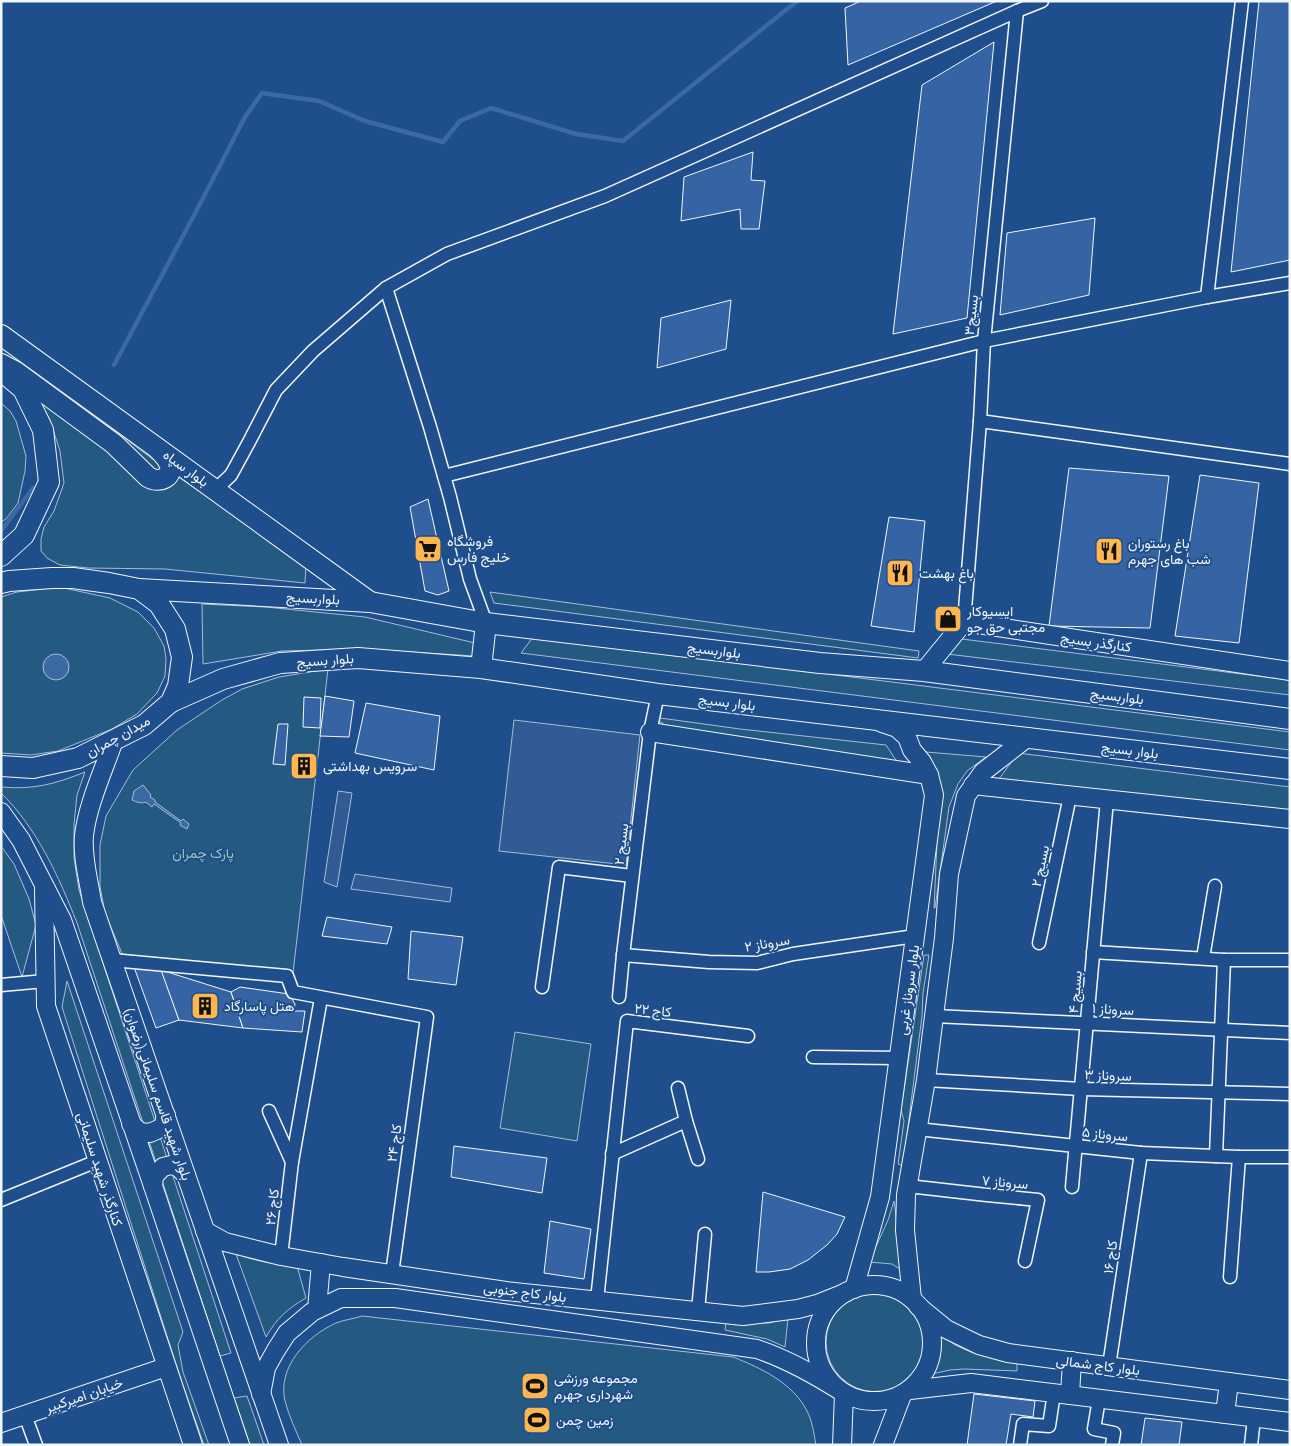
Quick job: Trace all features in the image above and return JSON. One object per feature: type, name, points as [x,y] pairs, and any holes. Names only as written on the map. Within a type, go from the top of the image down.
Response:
[{"type":"main road","name":"بلوار سپاه","points":[[1,335],[370,602]]},
{"type":"main road","points":[[1,364],[16,372],[114,444],[152,479],[158,480],[166,477],[170,468],[169,462],[156,446]]},
{"type":"main road","points":[[1,370],[23,389],[43,430],[49,482],[24,535],[1,556]]},
{"type":"main road","points":[[1,583],[73,578],[109,582],[138,589],[159,604],[175,628],[182,657],[178,686],[171,702]]},
{"type":"main road","name":"بلواربسیج","points":[[138,589],[370,602],[486,623],[820,663],[924,671],[1290,719]]},
{"type":"main road","points":[[924,671],[964,622]]},
{"type":"main road","name":"کنارگذر بسیج","points":[[964,622],[1290,671]]},
{"type":"main road","points":[[482,668],[486,623]]},
{"type":"main road","name":"بلوار بسیج","points":[[171,702],[223,679],[280,663],[358,658],[482,668],[658,694],[1290,769]]},
{"type":"main road","name":"میدان چمران","points":[[1,766],[33,768],[78,758],[144,724],[171,702]]},
{"type":"main road","name":"بلوار سروناز غربی","points":[[850,1290],[880,1197],[934,795],[929,775],[922,762],[912,750],[906,737],[897,728],[869,719]]},
{"type":"main road","points":[[650,732],[929,775]]},
{"type":"main road","name":"بلوار سروناز غربی","points":[[915,1302],[905,1230],[908,1186],[926,1080],[944,938],[949,874],[966,796],[983,772],[1028,737]]},
{"type":"main road","name":"بلوار شهید قاسم سلیمانی(رضوان)","points":[[114,740],[87,818],[84,838],[92,902],[278,1445]]},
{"type":"main road","points":[[973,785],[1290,819]]},
{"type":"main road","points":[[1,812],[20,840],[62,920],[240,1445]]},
{"type":"main road","name":"کنارگذر شهید سلیمانی","points":[[44,887],[46,1006],[193,1445]]},
{"type":"main road","points":[[915,936],[930,932],[944,938]]},
{"type":"main road","points":[[131,1124],[140,1132],[150,1133],[161,1128],[166,1115]]},
{"type":"main road","points":[[153,1186],[154,1176],[163,1167],[171,1165],[178,1167],[186,1175]]},
{"type":"main road","points":[[882,1181],[896,1187],[908,1186]]},
{"type":"main road","name":"بلوار کاج جنوبی","points":[[205,1231],[225,1242],[281,1256],[321,1263],[506,1291],[742,1316],[798,1309],[817,1304],[850,1290]]},
{"type":"main road","points":[[317,1310],[321,1263]]},
{"type":"main road","points":[[883,1445],[906,1392],[922,1376],[930,1359],[932,1340],[928,1322],[915,1302],[899,1291],[884,1286],[868,1286],[850,1290],[832,1303],[821,1320],[816,1338],[818,1358],[826,1376],[842,1392],[858,1400],[873,1402],[888,1400],[906,1392],[972,1383],[1290,1422]]},
{"type":"main road","name":"بلوار کاج جنوبی","points":[[261,1394],[266,1368],[287,1333],[312,1312],[341,1298],[395,1298],[757,1349],[778,1356],[842,1392]]},
{"type":"main road","name":"بلوار کاج شمالی","points":[[915,1302],[946,1329],[979,1345],[1008,1353],[1290,1390]]},
{"type":"main road","points":[[701,1312],[701,1342]]},
{"type":"main road","points":[[1062,1394],[1072,1361]]},
{"type":"main road","name":"خیابان امیرکبیر","points":[[1,1423],[166,1367]]},
{"type":"main road","points":[[1225,1414],[1229,1382]]},
{"type":"main road","points":[[842,1392],[842,1445]]},
{"type":"street","points":[[215,490],[231,475],[276,390],[312,350],[386,288],[447,254],[605,196],[1042,1]]},
{"type":"street","points":[[1206,297],[1242,1]]},
{"type":"street","name":"بسیج۳","points":[[964,622],[980,421],[984,341],[1017,11]]},
{"type":"street","points":[[444,476],[984,341],[1290,282]]},
{"type":"street","points":[[386,288],[444,476],[470,579],[486,623]]},
{"type":"street","points":[[980,421],[1290,464]]},
{"type":"street","name":"بسیج ۲","points":[[619,997],[650,732],[658,694]]},
{"type":"street","name":"بسیج ۲","points":[[1039,943],[1070,796]]},
{"type":"street","name":"بسیج ۴","points":[[1072,1187],[1107,800]]},
{"type":"street","points":[[542,987],[559,867],[632,876]]},
{"type":"street","points":[[1203,958],[1216,886]]},
{"type":"street","name":"سروناز ۲","points":[[623,955],[709,962],[757,963],[793,954],[915,936]]},
{"type":"street","points":[[1093,952],[1224,960],[1290,960]]},
{"type":"street","points":[[112,960],[287,976],[293,992],[321,998]]},
{"type":"street","points":[[1216,1156],[1224,960]]},
{"type":"street","points":[[1,985],[45,981]]},
{"type":"street","name":"کاج ۲۴","points":[[321,998],[427,1016],[392,1274]]},
{"type":"street","name":"کاج ۲۶","points":[[281,1256],[292,1162],[321,998]]},
{"type":"street","name":"سروناز ۱","points":[[934,1016],[1290,1033]]},
{"type":"street","name":"کاج ۲۲","points":[[597,1300],[627,1021],[748,1036]]},
{"type":"street","points":[[814,1057],[899,1058]]},
{"type":"street","name":"سروناز ۳","points":[[926,1080],[1081,1089],[1290,1094]]},
{"type":"street","points":[[678,1088],[698,1159]]},
{"type":"street","points":[[269,1111],[292,1162]]},
{"type":"street","points":[[612,1154],[686,1120]]},
{"type":"street","name":"سروناز ۵","points":[[917,1130],[1141,1153],[1290,1157]]},
{"type":"street","name":"کاج ۱۶","points":[[1109,1366],[1141,1153]]},
{"type":"street","points":[[1230,1276],[1239,1157]]},
{"type":"street","points":[[1,1200],[97,1161]]},
{"type":"street","name":"سروناز ۷","points":[[908,1186],[1038,1200],[1025,1261]]},
{"type":"street","points":[[701,1312],[705,1234]]},
{"type":"street","points":[[1020,1445],[1023,1424],[1049,1426],[1062,1394]]},
{"type":"street","points":[[1099,1399],[1094,1430],[1114,1433],[1112,1445]]},
{"type":"street","points":[[25,1415],[36,1445]]},
{"type":"street","points":[[1251,1445],[1254,1418]]},
{"type":"green space","points":[[1,346],[154,460],[306,565],[305,583],[165,569],[88,568],[60,565],[47,558],[41,551],[41,539],[44,527],[54,511],[64,483],[60,451],[50,420],[33,388],[1,358]]},
{"type":"green space","points":[[1,403],[10,411],[16,421],[26,456],[25,471],[18,503],[6,519],[1,522]]},
{"type":"green space","points":[[64,588],[110,598],[138,612],[154,628],[164,646],[166,659],[165,676],[157,693],[137,714],[112,729],[58,751],[31,755],[1,753],[1,597],[17,592]]},
{"type":"green space","points":[[490,592],[919,651],[918,658],[494,603]]},
{"type":"green space","points":[[202,604],[266,607],[365,617],[475,643],[474,656],[364,649],[282,651],[203,664]]},
{"type":"green space","points":[[533,637],[1290,732],[1290,750],[521,653]]},
{"type":"green space","points":[[962,639],[1290,680],[1290,695],[947,654]]},
{"type":"green space","name":"پارک چمران","points":[[328,669],[293,973],[123,956],[105,913],[100,886],[100,845],[106,816],[133,770],[177,730],[242,689],[279,677]]},
{"type":"green space","points":[[653,717],[740,729],[886,745],[905,774],[688,740]]},
{"type":"green space","points":[[914,751],[986,757],[967,771],[958,784],[949,807],[935,908],[938,820]]},
{"type":"green space","points":[[1018,753],[1290,787],[1290,815],[1184,800],[999,779]]},
{"type":"green space","points":[[85,772],[77,795],[74,824],[74,858],[79,890],[231,1353],[220,1356],[77,923],[63,888],[46,854],[26,822],[1,793],[1,787],[34,787],[64,780]]},
{"type":"green space","points":[[1,846],[14,864],[29,899],[36,925],[22,977],[1,915]]},
{"type":"green space","points":[[924,955],[929,955],[903,1166],[898,1164],[904,1121],[901,1110]]},
{"type":"green space","points":[[67,981],[183,1332],[178,1345],[183,1372],[209,1445],[204,1445],[182,1383],[62,1007]]},
{"type":"green space","points":[[515,1032],[591,1044],[577,1141],[500,1128]]},
{"type":"green space","points":[[894,1201],[903,1271],[892,1264],[869,1262],[888,1220]]},
{"type":"green space","points":[[236,1254],[281,1265],[297,1266],[306,1298],[283,1315],[274,1324],[266,1337]]},
{"type":"green space","points":[[876,1292],[886,1293],[904,1300],[918,1314],[925,1332],[925,1352],[918,1370],[904,1384],[886,1391],[876,1392],[866,1391],[848,1384],[834,1370],[827,1352],[826,1342],[827,1332],[834,1314],[848,1300],[866,1293]]},
{"type":"green space","name":"مجموعه ورزشی شهرداری جهرم","points":[[362,1316],[733,1357],[765,1372],[793,1392],[809,1415],[816,1445],[302,1445],[285,1401],[284,1388],[290,1365],[305,1344],[325,1329],[339,1322]]},
{"type":"green space","points":[[788,1318],[785,1347],[767,1339],[725,1330],[726,1322],[769,1323]]},
{"type":"green space","points":[[938,1332],[955,1345],[971,1352],[1017,1362],[1017,1371],[964,1369],[932,1374],[941,1350]]},
{"type":"green space","points":[[247,1396],[264,1445],[250,1445],[234,1398]]},
{"type":"shaded area","points":[[56,654],[65,658],[69,667],[65,676],[56,680],[47,676],[43,667],[47,658]]},
{"type":"shaded area","points":[[514,720],[640,735],[626,865],[499,851]]},
{"type":"shaded area","points":[[143,785],[155,802],[181,821],[183,819],[189,824],[187,829],[154,804],[152,807],[146,802],[141,803],[132,800],[134,791]]},
{"type":"shaded area","points":[[338,791],[352,793],[337,887],[324,882]]},
{"type":"shaded area","points":[[355,874],[452,888],[450,902],[351,889]]},
{"type":"building","points":[[861,1],[997,1],[848,65],[845,8]]},
{"type":"building","points":[[1259,1],[1290,1],[1290,260],[1231,272]]},
{"type":"building","points":[[994,42],[967,318],[893,334],[922,85]]},
{"type":"building","points":[[753,152],[751,180],[765,181],[759,229],[741,229],[740,209],[681,221],[684,177]]},
{"type":"building","points":[[1095,218],[1089,295],[1000,315],[1007,233]]},
{"type":"building","points":[[731,300],[726,349],[657,368],[661,318]]},
{"type":"building","name":"باغ رستوران شب های جهرم","points":[[1069,468],[1169,476],[1150,628],[1049,626]]},
{"type":"building","points":[[1200,475],[1259,483],[1239,643],[1175,636]]},
{"type":"building","name":"فروشگاه خلیج فارس","points":[[428,499],[449,591],[438,595],[425,591],[410,507]]},
{"type":"building","name":"باغ بهشت","points":[[889,517],[925,521],[914,632],[871,626]]},
{"type":"building","points":[[325,696],[354,701],[349,737],[320,736]]},
{"type":"building","points":[[304,697],[321,698],[320,728],[303,727]]},
{"type":"building","points":[[366,703],[440,716],[434,770],[355,753]]},
{"type":"building","points":[[278,724],[288,724],[285,765],[273,764]]},
{"type":"building","name":"سرویس بهداشتی","points":[[296,755],[313,756],[311,778],[294,776]]},
{"type":"building","points":[[327,917],[392,927],[387,944],[322,936]]},
{"type":"building","points":[[411,931],[463,937],[456,985],[408,979]]},
{"type":"building","points":[[134,967],[161,969],[179,1020],[156,1028]]},
{"type":"building","name":"هتل پاسارگاد","points":[[161,970],[231,992],[243,1028],[179,1020]]},
{"type":"building","name":"هتل پاسارگاد","points":[[240,987],[289,994],[295,1004],[294,1011],[305,1011],[302,1032],[243,1028],[231,992]]},
{"type":"building","points":[[454,1146],[547,1158],[542,1193],[451,1177]]},
{"type":"building","points":[[763,1192],[845,1217],[837,1234],[827,1245],[808,1260],[790,1269],[756,1272]]},
{"type":"building","points":[[550,1221],[591,1229],[584,1279],[544,1273]]},
{"type":"building","points":[[974,1394],[1035,1401],[1033,1417],[1011,1414],[1006,1445],[967,1445]]},
{"type":"building","points":[[1145,1418],[1182,1422],[1179,1445],[1141,1445]]},
{"type":"waterway","points":[[114,365],[245,117],[262,93],[319,101],[365,121],[443,142],[460,121],[491,108],[576,134],[623,141],[797,1]]},
{"type":"waterway","points":[[1,531],[33,488]]},
{"type":"place","name":"فروشگاه خلیج فارس","points":[[428,549]]},
{"type":"place","name":"باغ رستوران شب های جهرم","points":[[1109,551]]},
{"type":"place","name":"باغ بهشت","points":[[900,573]]},
{"type":"place","name":"ایسیوکار مجتبی حق جو","points":[[948,619]]},
{"type":"place","name":"سرویس بهداشتی","points":[[304,766]]},
{"type":"place","name":"هتل پاسارگاد","points":[[205,1006]]},
{"type":"place","name":"مجموعه ورزشی شهرداری جهرم","points":[[535,1386]]},
{"type":"place","name":"زمین چمن","points":[[537,1420]]}]
